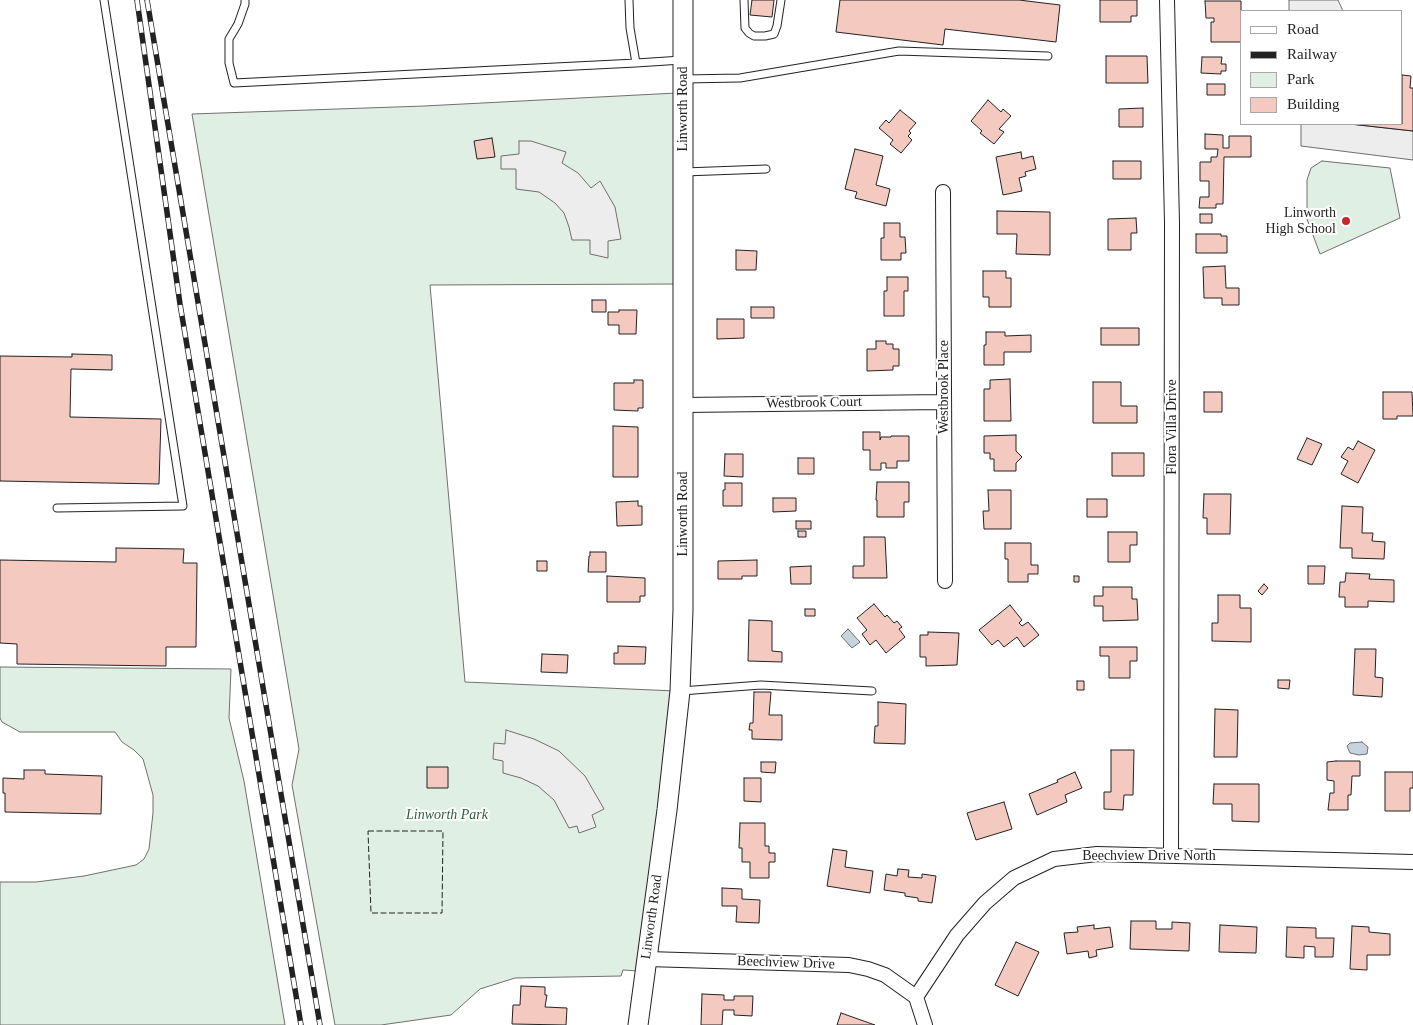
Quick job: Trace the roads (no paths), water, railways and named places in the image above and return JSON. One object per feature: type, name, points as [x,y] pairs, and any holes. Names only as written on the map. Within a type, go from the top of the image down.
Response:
[{"type":"main road","name":"Linworth Road","points":[[638,1025],[667,810],[680,691],[683,610],[683,0]]},
{"type":"street","name":"Flora Villa Drive","points":[[1167,0],[1172,223],[1171,855]]},
{"type":"street","name":"Westbrook Place","points":[[943,192],[945,581]]},
{"type":"street","name":"Westbrook Court","points":[[683,405],[944,402]]},
{"type":"street","name":"Beechview Drive North","points":[[916,997],[957,935],[985,902],[1014,878],[1054,859],[1097,854],[1413,862]]},
{"type":"street","name":"Beechview Drive","points":[[647,959],[849,965],[885,975],[916,997]]},
{"type":"street","points":[[916,997],[925,1025]]},
{"type":"lane","points":[[57,508],[183,506],[160,348],[104,0]]},
{"type":"lane","points":[[245,0],[246,4],[238,24],[229,39],[230,63],[234,83],[683,60]]},
{"type":"lane","points":[[629,0],[630,28],[636,63]]},
{"type":"lane","points":[[744,0],[745,28],[754,36],[774,34],[781,0]]},
{"type":"lane","points":[[683,79],[740,78],[899,52],[1048,56]]},
{"type":"lane","points":[[683,172],[766,169]]},
{"type":"lane","points":[[680,691],[762,685],[872,692]]},
{"type":"railway","points":[[137,0],[180,304],[301,1025]]},
{"type":"railway","points":[[147,0],[320,1025]]},
{"type":"place","name":"Linworth High School","points":[[1346,221]]},
{"type":"park label","name":"Linworth Park","points":[[447,815]]}]
